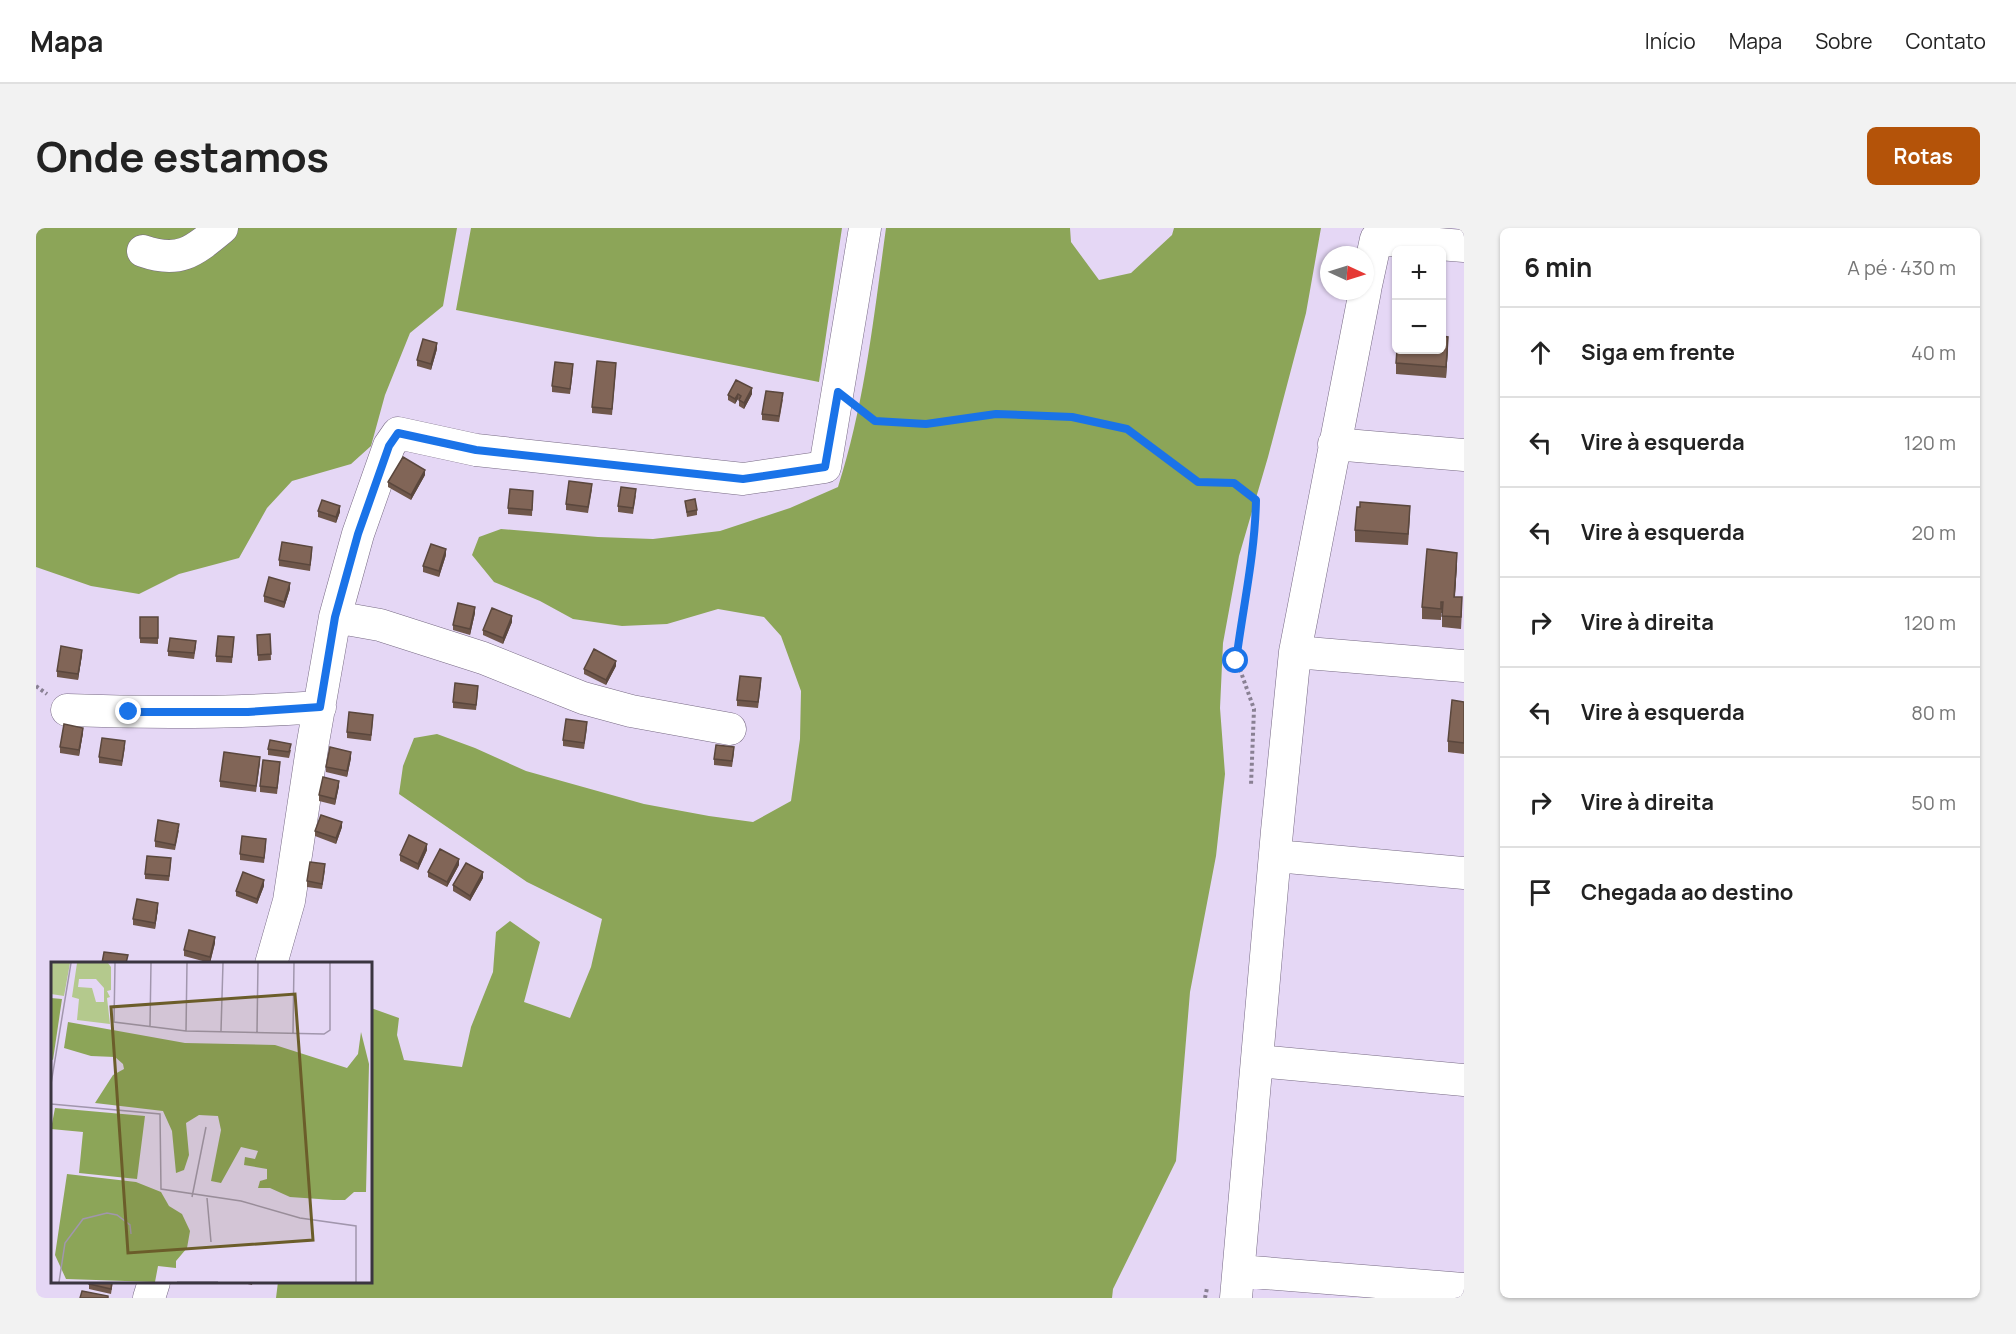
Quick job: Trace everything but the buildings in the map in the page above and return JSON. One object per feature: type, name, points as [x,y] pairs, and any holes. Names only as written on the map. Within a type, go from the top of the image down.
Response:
[{"type":"street","points":[[143,251],[172,257],[195,250],[222,228]]},
{"type":"street","points":[[271,962],[289,901],[335,617],[358,534],[389,446],[398,433],[476,450],[743,479],[825,467],[865,228]]},
{"type":"street","points":[[1374,248],[1376,239],[1464,246]]},
{"type":"street","points":[[1363,300],[1295,652],[1238,1285],[1464,1288]]},
{"type":"street","points":[[1334,444],[1464,455]]},
{"type":"street","points":[[335,617],[380,625],[472,655],[583,698],[631,711],[730,729]]},
{"type":"street","points":[[1295,652],[1464,666]]},
{"type":"street","points":[[67,710],[248,712],[320,707]]},
{"type":"street","points":[[1276,856],[1464,873]]},
{"type":"street","points":[[1258,1061],[1464,1080]]},
{"type":"street","points":[[149,1298],[153,1283]]},
{"type":"path","points":[[838,392],[875,421],[926,424],[996,414],[1072,417],[1127,429],[1198,482],[1234,483],[1256,500],[1255,536],[1236,661],[1254,709],[1251,787]]},
{"type":"path","points":[[1205,1298],[1209,1278]]},
{"type":"green space","points":[[36,228],[457,228],[443,306],[410,333],[385,395],[371,446],[351,464],[292,481],[267,508],[239,558],[179,574],[139,594],[91,586],[36,567]]},
{"type":"green space","points":[[471,228],[842,228],[819,382],[456,310]]},
{"type":"green space","points":[[886,228],[1070,228],[1071,242],[1099,280],[1131,273],[1172,235],[1174,228],[1321,228],[1306,313],[1239,556],[1223,643],[1220,708],[1225,774],[1216,856],[1190,992],[1176,1161],[1113,1289],[1112,1298],[276,1298],[278,1283],[372,1283],[372,1008],[399,1018],[397,1035],[404,1060],[462,1067],[471,1027],[493,972],[496,932],[510,921],[540,942],[524,1002],[570,1018],[591,967],[602,919],[527,882],[399,794],[403,766],[414,738],[437,734],[526,771],[644,804],[709,816],[753,822],[791,801],[800,739],[801,691],[781,636],[764,617],[718,609],[667,624],[622,626],[573,619],[540,601],[494,582],[472,555],[479,537],[501,529],[653,539],[720,531],[790,508],[838,487],[862,391]]},
{"type":"route","points":[[129,712],[248,712],[320,707],[335,617],[358,534],[389,446],[398,433],[476,450],[743,479],[825,467],[838,392],[875,421],[926,424],[996,414],[1072,417],[1127,429],[1198,482],[1234,483],[1256,500],[1255,536],[1236,661]]}]
